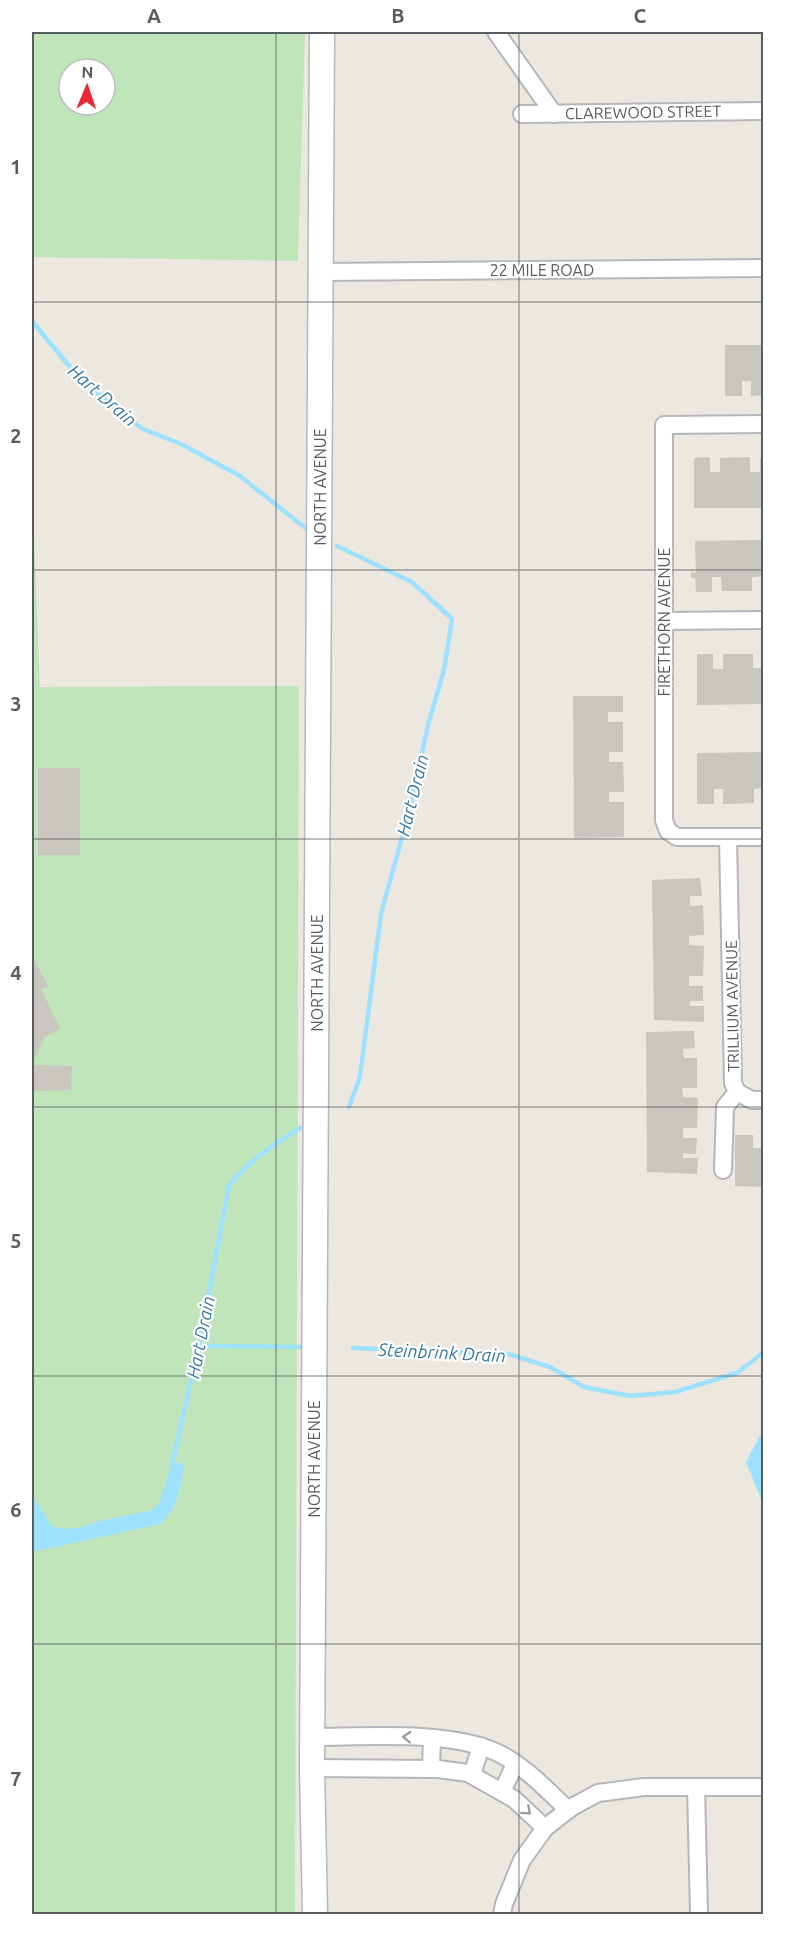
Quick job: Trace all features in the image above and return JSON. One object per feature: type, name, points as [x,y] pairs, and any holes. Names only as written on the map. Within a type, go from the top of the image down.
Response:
[{"type":"street","name":"NORTH AVENUE","points":[[315,1914],[312,1768],[322,32]]},
{"type":"street","points":[[495,32],[554,114]]},
{"type":"street","name":"CLAREWOOD STREET","points":[[522,114],[764,111]]},
{"type":"street","name":"22 MILE ROAD","points":[[321,272],[764,268]]},
{"type":"street","name":"FIRETHORN AVENUE","points":[[728,837],[677,837],[668,831],[664,819],[664,425],[764,424]]},
{"type":"street","points":[[664,621],[764,620]]},
{"type":"street","points":[[728,837],[764,837]]},
{"type":"street","name":"TRILLIUM AVENUE","points":[[723,1170],[724,1107],[737,1092],[733,1083],[728,837]]},
{"type":"street","points":[[737,1092],[752,1100],[764,1100]]},
{"type":"street","points":[[313,1737],[395,1736],[470,1742],[498,1752],[533,1776],[568,1810]]},
{"type":"street","points":[[431,1769],[432,1738]]},
{"type":"street","points":[[472,1775],[481,1746]]},
{"type":"street","points":[[502,1791],[515,1764]]},
{"type":"street","points":[[312,1768],[431,1769],[468,1773],[514,1799],[545,1828]]},
{"type":"street","points":[[502,1914],[522,1860],[545,1828],[568,1810],[598,1793],[644,1787],[764,1787]]},
{"type":"street","points":[[696,1787],[699,1914]]},
{"type":"green space","points":[[32,32],[305,32],[298,261],[32,257]]},
{"type":"green space","points":[[32,485],[40,687],[299,686],[295,1914],[32,1914]]},
{"type":"water","points":[[763,1430],[763,1504],[746,1462]]},
{"type":"water","points":[[181,1462],[184,1464],[178,1497],[171,1512],[160,1524],[32,1552],[32,1497],[51,1526],[63,1529],[78,1528],[153,1510],[160,1501],[171,1466]]},
{"type":"building","points":[[725,345],[764,345],[764,395],[751,396],[751,381],[742,381],[742,396],[725,396]]},
{"type":"building","points":[[710,457],[710,472],[720,472],[720,458],[750,457],[750,472],[760,472],[760,458],[764,457],[764,508],[694,508],[694,458]]},
{"type":"building","points":[[764,540],[764,576],[752,577],[752,591],[722,591],[721,577],[712,577],[712,592],[696,592],[695,578],[691,578],[691,572],[696,573],[695,541]]},
{"type":"building","points":[[697,654],[713,654],[713,669],[723,669],[723,654],[753,654],[753,668],[764,668],[764,704],[697,705]]},
{"type":"building","points":[[573,696],[623,696],[623,712],[608,712],[608,722],[623,722],[623,752],[609,752],[609,762],[623,762],[624,792],[609,792],[609,802],[624,802],[624,837],[574,838]]},
{"type":"building","points":[[764,752],[764,788],[754,789],[754,803],[723,804],[723,789],[714,789],[714,804],[697,804],[697,753]]},
{"type":"building","points":[[38,768],[80,768],[80,855],[38,855]]},
{"type":"building","points":[[700,878],[702,896],[690,896],[690,906],[703,905],[704,935],[689,936],[689,945],[704,946],[703,976],[689,976],[689,986],[703,986],[703,1001],[690,1001],[690,1006],[704,1006],[704,1022],[654,1020],[652,880]]},
{"type":"building","points":[[32,955],[48,986],[41,989],[60,1028],[44,1038],[32,1065]]},
{"type":"building","points":[[694,1031],[695,1048],[683,1049],[684,1058],[697,1058],[697,1088],[682,1088],[683,1097],[698,1098],[697,1128],[683,1128],[683,1138],[697,1138],[696,1154],[683,1153],[683,1158],[698,1158],[697,1174],[647,1172],[646,1032]]},
{"type":"building","points":[[32,1065],[72,1066],[71,1090],[32,1091]]},
{"type":"building","points":[[735,1135],[753,1135],[753,1148],[764,1148],[764,1187],[735,1186]]},
{"type":"waterway","name":"Hart Drain","points":[[32,321],[69,366],[114,408],[143,429],[181,444],[240,476],[308,530]]},
{"type":"waterway","name":"Hart Drain","points":[[337,546],[412,582],[452,619],[444,670],[381,914],[360,1077],[349,1107]]},
{"type":"waterway","name":"Hart Drain","points":[[171,1469],[199,1346],[229,1185],[254,1160],[300,1128]]},
{"type":"waterway","name":"Steinbrink Drain","points":[[199,1346],[301,1347]]},
{"type":"waterway","name":"Steinbrink Drain","points":[[353,1348],[508,1354],[550,1367],[584,1387],[630,1396],[675,1392],[737,1373],[764,1352]]}]
